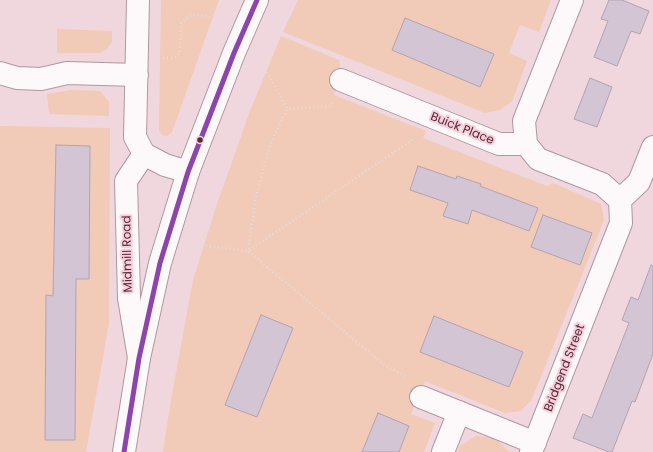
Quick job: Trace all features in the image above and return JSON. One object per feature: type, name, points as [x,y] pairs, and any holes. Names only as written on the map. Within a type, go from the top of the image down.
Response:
[{"type":"street","points":[[138,0],[135,137],[144,154],[165,165],[188,172]]},
{"type":"street","points":[[124,452],[139,358],[160,263],[188,172],[256,0]]},
{"type":"street","points":[[572,0],[524,121],[526,144],[538,159],[602,184],[620,200],[639,182],[653,147]]},
{"type":"street","points":[[0,73],[18,78],[41,78],[68,73],[137,75]]},
{"type":"street","name":"Buick Place","points":[[341,80],[499,144],[526,144]]},
{"type":"street","name":"Midmill Road","points":[[139,358],[129,298],[126,181],[144,154]]},
{"type":"street","name":"Bridgend Street","points":[[421,397],[459,412],[533,447],[621,223],[620,200]]},
{"type":"street","points":[[443,452],[459,412]]},
{"type":"path","points":[[156,57],[173,58],[180,53],[182,23],[188,16],[200,15],[220,20]]},
{"type":"path","points":[[275,32],[348,61],[331,106],[287,109]]},
{"type":"path","points":[[1,34],[53,36],[53,57]]},
{"type":"path","points":[[263,65],[287,109]]},
{"type":"path","points":[[248,250],[256,196],[270,145],[287,109]]},
{"type":"path","points":[[248,250],[441,120]]},
{"type":"path","points":[[198,245],[248,250],[383,364],[421,384],[421,397]]},
{"type":"shaded area","points":[[161,0],[219,0],[172,132],[167,136],[162,135],[159,130]]},
{"type":"shaded area","points":[[298,0],[551,0],[539,32],[520,25],[509,53],[527,61],[512,101],[500,110],[485,113],[283,32]]},
{"type":"shaded area","points":[[57,29],[112,31],[112,42],[107,49],[99,53],[57,53]]},
{"type":"shaded area","points":[[281,36],[339,60],[341,72],[334,95],[426,131],[423,138],[547,186],[553,183],[601,204],[604,220],[532,399],[521,411],[505,413],[425,381],[411,414],[435,423],[424,452],[163,452],[193,280],[217,204],[250,111]]},
{"type":"shaded area","points":[[71,90],[100,91],[109,102],[109,116],[49,114],[47,94]]},
{"type":"shaded area","points":[[0,126],[110,128],[109,323],[86,452],[0,452]]},
{"type":"shaded area","points":[[476,436],[495,438],[509,452],[458,452],[460,446]]},
{"type":"building","points":[[609,0],[622,0],[649,11],[640,34],[631,31],[617,66],[594,57],[608,21],[601,19]]},
{"type":"building","points":[[405,18],[494,54],[480,87],[392,50]]},
{"type":"building","points":[[590,78],[612,87],[597,127],[574,119]]},
{"type":"building","points":[[56,145],[90,146],[89,279],[76,279],[75,440],[45,440],[46,295],[53,296]]},
{"type":"building","points":[[418,166],[456,179],[457,176],[481,184],[480,186],[538,208],[529,231],[472,210],[468,224],[443,216],[448,203],[410,190]]},
{"type":"building","points":[[543,215],[592,233],[580,265],[531,247]]},
{"type":"building","points":[[651,265],[653,266],[653,354],[635,402],[632,401],[612,452],[609,452],[573,438],[583,414],[592,418],[629,323],[622,320],[631,297],[638,300]]},
{"type":"building","points":[[261,315],[293,328],[257,417],[225,405]]},
{"type":"building","points":[[434,316],[523,352],[509,387],[420,352]]},
{"type":"building","points":[[378,413],[409,426],[399,452],[362,452]]},
{"type":"transit line","points":[[124,452],[139,358],[160,263],[188,172],[234,53],[257,0]]}]
